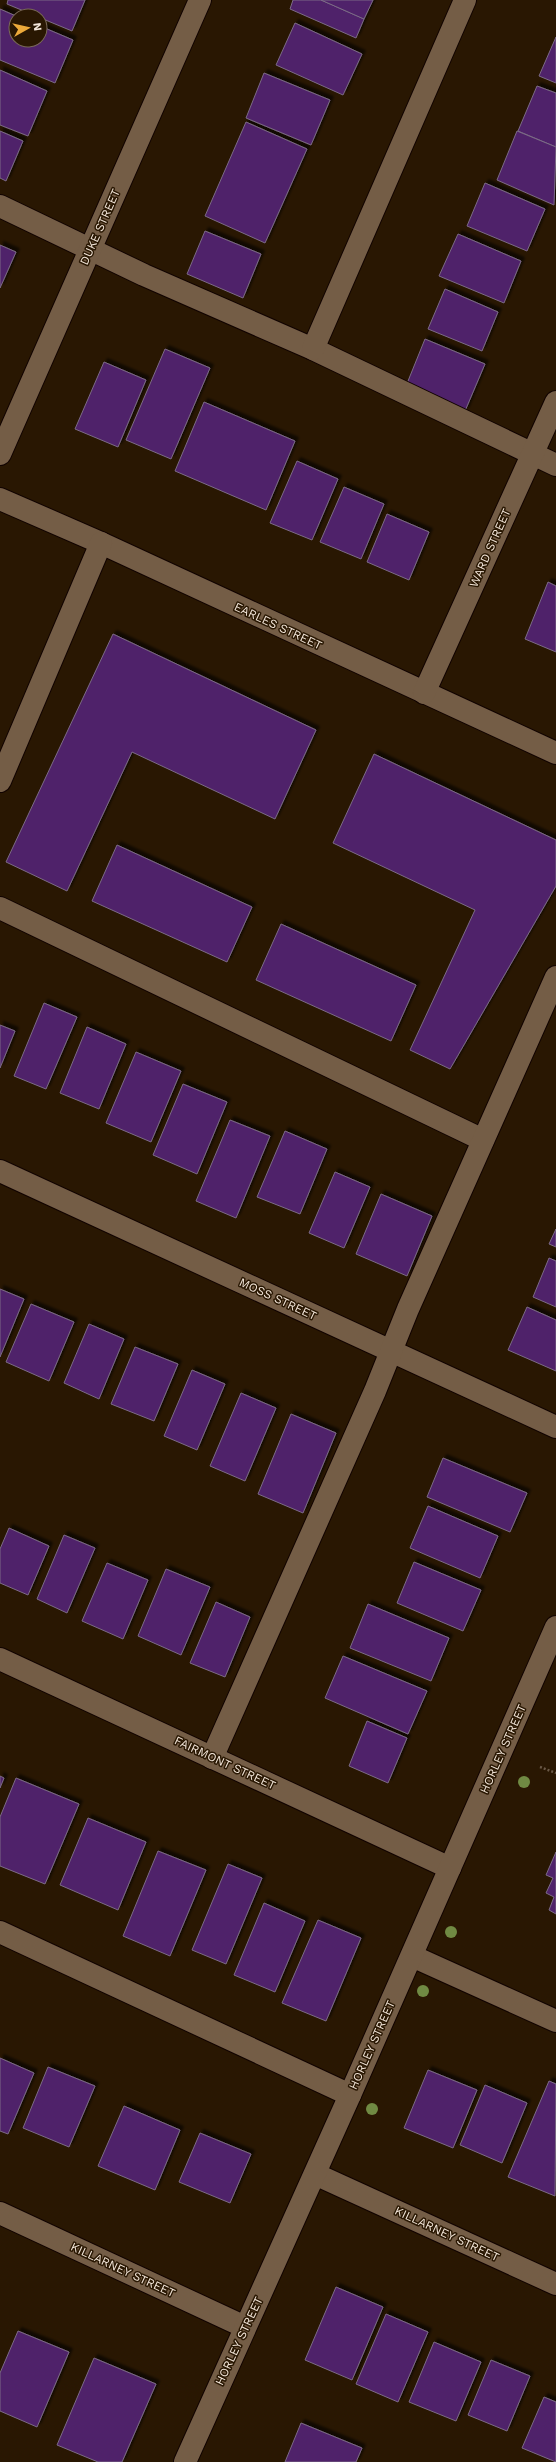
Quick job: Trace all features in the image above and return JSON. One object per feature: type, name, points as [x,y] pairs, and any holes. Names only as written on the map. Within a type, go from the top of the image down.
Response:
[{"type":"street","name":"DUKE STREET","points":[[0,454],[200,0]]},
{"type":"street","points":[[312,349],[465,0]]},
{"type":"street","points":[[0,206],[144,275],[312,349],[556,465]]},
{"type":"street","name":"WARD STREET","points":[[424,694],[556,402]]},
{"type":"street","name":"EARLES STREET","points":[[0,499],[101,543],[556,754]]},
{"type":"street","points":[[0,781],[101,543]]},
{"type":"street","points":[[0,908],[483,1140]]},
{"type":"street","points":[[212,1758],[556,977]]},
{"type":"street","name":"MOSS STREET","points":[[0,1171],[556,1427]]},
{"type":"street","name":"HORLEY STREET","points":[[185,2462],[412,1956],[556,1627]]},
{"type":"street","name":"FAIRMONT STREET","points":[[0,1659],[450,1868]]},
{"type":"street","points":[[0,1932],[350,2095]]},
{"type":"street","points":[[412,1956],[556,2021]]},
{"type":"street","name":"KILLARNEY STREET","points":[[315,2174],[556,2284]]},
{"type":"street","name":"KILLARNEY STREET","points":[[0,2213],[245,2327]]},
{"type":"path","points":[[540,1767],[556,1773]]},
{"type":"building","points":[[8,0],[85,0],[72,31],[48,21],[48,8],[17,8],[7,4]]},
{"type":"building","points":[[293,0],[321,0],[364,19],[356,38],[290,9]]},
{"type":"building","points":[[321,0],[373,0],[364,19]]},
{"type":"building","points":[[0,9],[8,12],[8,48],[48,48],[48,29],[73,40],[55,83],[0,60]]},
{"type":"building","points":[[295,23],[362,54],[343,95],[276,65]]},
{"type":"building","points":[[556,37],[556,83],[539,76]]},
{"type":"building","points":[[0,70],[47,91],[28,136],[0,125]]},
{"type":"building","points":[[264,73],[330,100],[311,145],[246,118]]},
{"type":"building","points":[[537,86],[556,93],[556,147],[518,131]]},
{"type":"building","points":[[246,122],[307,149],[265,243],[205,216]]},
{"type":"building","points":[[0,131],[23,141],[6,181],[0,178]]},
{"type":"building","points":[[517,131],[556,147],[554,205],[497,180]]},
{"type":"building","points":[[485,183],[545,209],[527,251],[467,226]]},
{"type":"building","points":[[205,231],[261,254],[243,298],[187,274]]},
{"type":"building","points":[[458,234],[521,261],[504,303],[439,276]]},
{"type":"building","points":[[0,245],[16,252],[0,288]]},
{"type":"building","points":[[445,289],[498,312],[482,351],[428,329]]},
{"type":"building","points":[[425,339],[485,364],[465,411],[406,386]]},
{"type":"building","points":[[165,349],[210,368],[171,459],[126,440]]},
{"type":"building","points":[[104,362],[146,380],[118,447],[75,429]]},
{"type":"building","points":[[204,402],[295,441],[266,510],[175,471]]},
{"type":"building","points":[[297,461],[338,479],[312,540],[270,523]]},
{"type":"building","points":[[344,487],[384,504],[361,559],[320,542]]},
{"type":"building","points":[[387,514],[429,532],[409,580],[367,562]]},
{"type":"building","points":[[548,582],[556,586],[556,652],[525,639]]},
{"type":"building","points":[[113,634],[316,730],[275,819],[132,752],[67,891],[6,862]]},
{"type":"building","points":[[374,754],[556,840],[556,886],[450,1069],[410,1050],[475,910],[333,843]]},
{"type":"building","points":[[117,845],[252,907],[227,962],[92,901]]},
{"type":"building","points":[[281,924],[416,985],[391,1041],[256,980]]},
{"type":"building","points":[[44,1003],[77,1017],[46,1089],[14,1076]]},
{"type":"building","points":[[0,1025],[15,1031],[0,1068]]},
{"type":"building","points":[[87,1027],[126,1044],[99,1109],[60,1093]]},
{"type":"building","points":[[136,1052],[181,1071],[151,1142],[106,1123]]},
{"type":"building","points":[[183,1084],[227,1102],[197,1174],[153,1155]]},
{"type":"building","points":[[230,1120],[270,1136],[236,1218],[196,1201]]},
{"type":"building","points":[[285,1131],[327,1149],[300,1214],[257,1197]]},
{"type":"building","points":[[335,1172],[370,1187],[344,1248],[309,1233]]},
{"type":"building","points":[[381,1194],[432,1216],[407,1276],[356,1254]]},
{"type":"building","points":[[556,1229],[556,1247],[549,1244]]},
{"type":"building","points":[[549,1258],[556,1261],[556,1307],[533,1297]]},
{"type":"building","points":[[0,1289],[24,1299],[0,1357]]},
{"type":"building","points":[[31,1304],[74,1322],[49,1381],[6,1362]]},
{"type":"building","points":[[527,1307],[556,1320],[556,1371],[508,1350]]},
{"type":"building","points":[[89,1324],[124,1339],[99,1399],[64,1383]]},
{"type":"building","points":[[135,1347],[178,1364],[154,1421],[111,1404]]},
{"type":"building","points":[[192,1370],[225,1384],[197,1450],[164,1436]]},
{"type":"building","points":[[241,1393],[276,1408],[245,1481],[210,1466]]},
{"type":"building","points":[[291,1414],[336,1433],[303,1513],[258,1494]]},
{"type":"building","points":[[443,1458],[527,1493],[510,1532],[427,1497]]},
{"type":"building","points":[[428,1506],[498,1536],[480,1578],[410,1548]]},
{"type":"building","points":[[9,1528],[49,1546],[28,1595],[0,1583],[0,1549]]},
{"type":"building","points":[[64,1535],[95,1548],[67,1613],[37,1599]]},
{"type":"building","points":[[414,1562],[481,1590],[463,1631],[397,1603]]},
{"type":"building","points":[[107,1563],[148,1580],[123,1639],[82,1621]]},
{"type":"building","points":[[166,1569],[210,1587],[181,1655],[138,1636]]},
{"type":"building","points":[[216,1602],[250,1617],[225,1677],[190,1663]]},
{"type":"building","points":[[368,1604],[449,1638],[431,1681],[350,1648]]},
{"type":"building","points":[[343,1656],[427,1691],[408,1734],[325,1698]]},
{"type":"building","points":[[367,1721],[407,1738],[388,1783],[349,1766]]},
{"type":"building","points":[[0,1776],[4,1778],[0,1788]]},
{"type":"building","points":[[16,1778],[79,1804],[45,1884],[0,1866],[0,1817]]},
{"type":"building","points":[[88,1818],[146,1842],[118,1910],[60,1885]]},
{"type":"building","points":[[158,1851],[206,1870],[170,1956],[123,1936]]},
{"type":"building","points":[[556,1852],[556,1914],[549,1910],[554,1897],[546,1893],[553,1878],[546,1875]]},
{"type":"building","points":[[228,1864],[262,1878],[226,1964],[192,1950]]},
{"type":"building","points":[[264,1903],[305,1921],[275,1992],[234,1975]]},
{"type":"building","points":[[318,1920],[361,1938],[326,2021],[282,2003]]},
{"type":"building","points":[[0,2058],[34,2073],[8,2134],[0,2131]]},
{"type":"building","points":[[48,2067],[95,2086],[69,2147],[23,2128]]},
{"type":"building","points":[[428,2070],[477,2090],[453,2148],[404,2128]]},
{"type":"building","points":[[549,2081],[556,2084],[555,2196],[508,2177]]},
{"type":"building","points":[[485,2085],[527,2103],[502,2163],[460,2145]]},
{"type":"building","points":[[124,2106],[180,2130],[155,2190],[98,2166]]},
{"type":"building","points":[[200,2133],[251,2154],[230,2203],[179,2182]]},
{"type":"building","points":[[336,2287],[383,2307],[352,2380],[305,2360]]},
{"type":"building","points":[[386,2314],[428,2332],[398,2402],[356,2384]]},
{"type":"building","points":[[18,2331],[69,2352],[37,2427],[0,2411],[0,2373]]},
{"type":"building","points":[[434,2342],[481,2362],[456,2421],[409,2402]]},
{"type":"building","points":[[94,2358],[156,2384],[122,2462],[98,2462],[57,2445]]},
{"type":"building","points":[[491,2360],[530,2376],[507,2431],[468,2415]]},
{"type":"building","points":[[544,2397],[556,2402],[556,2462],[522,2448]]},
{"type":"building","points":[[301,2423],[362,2448],[356,2462],[285,2462]]}]
